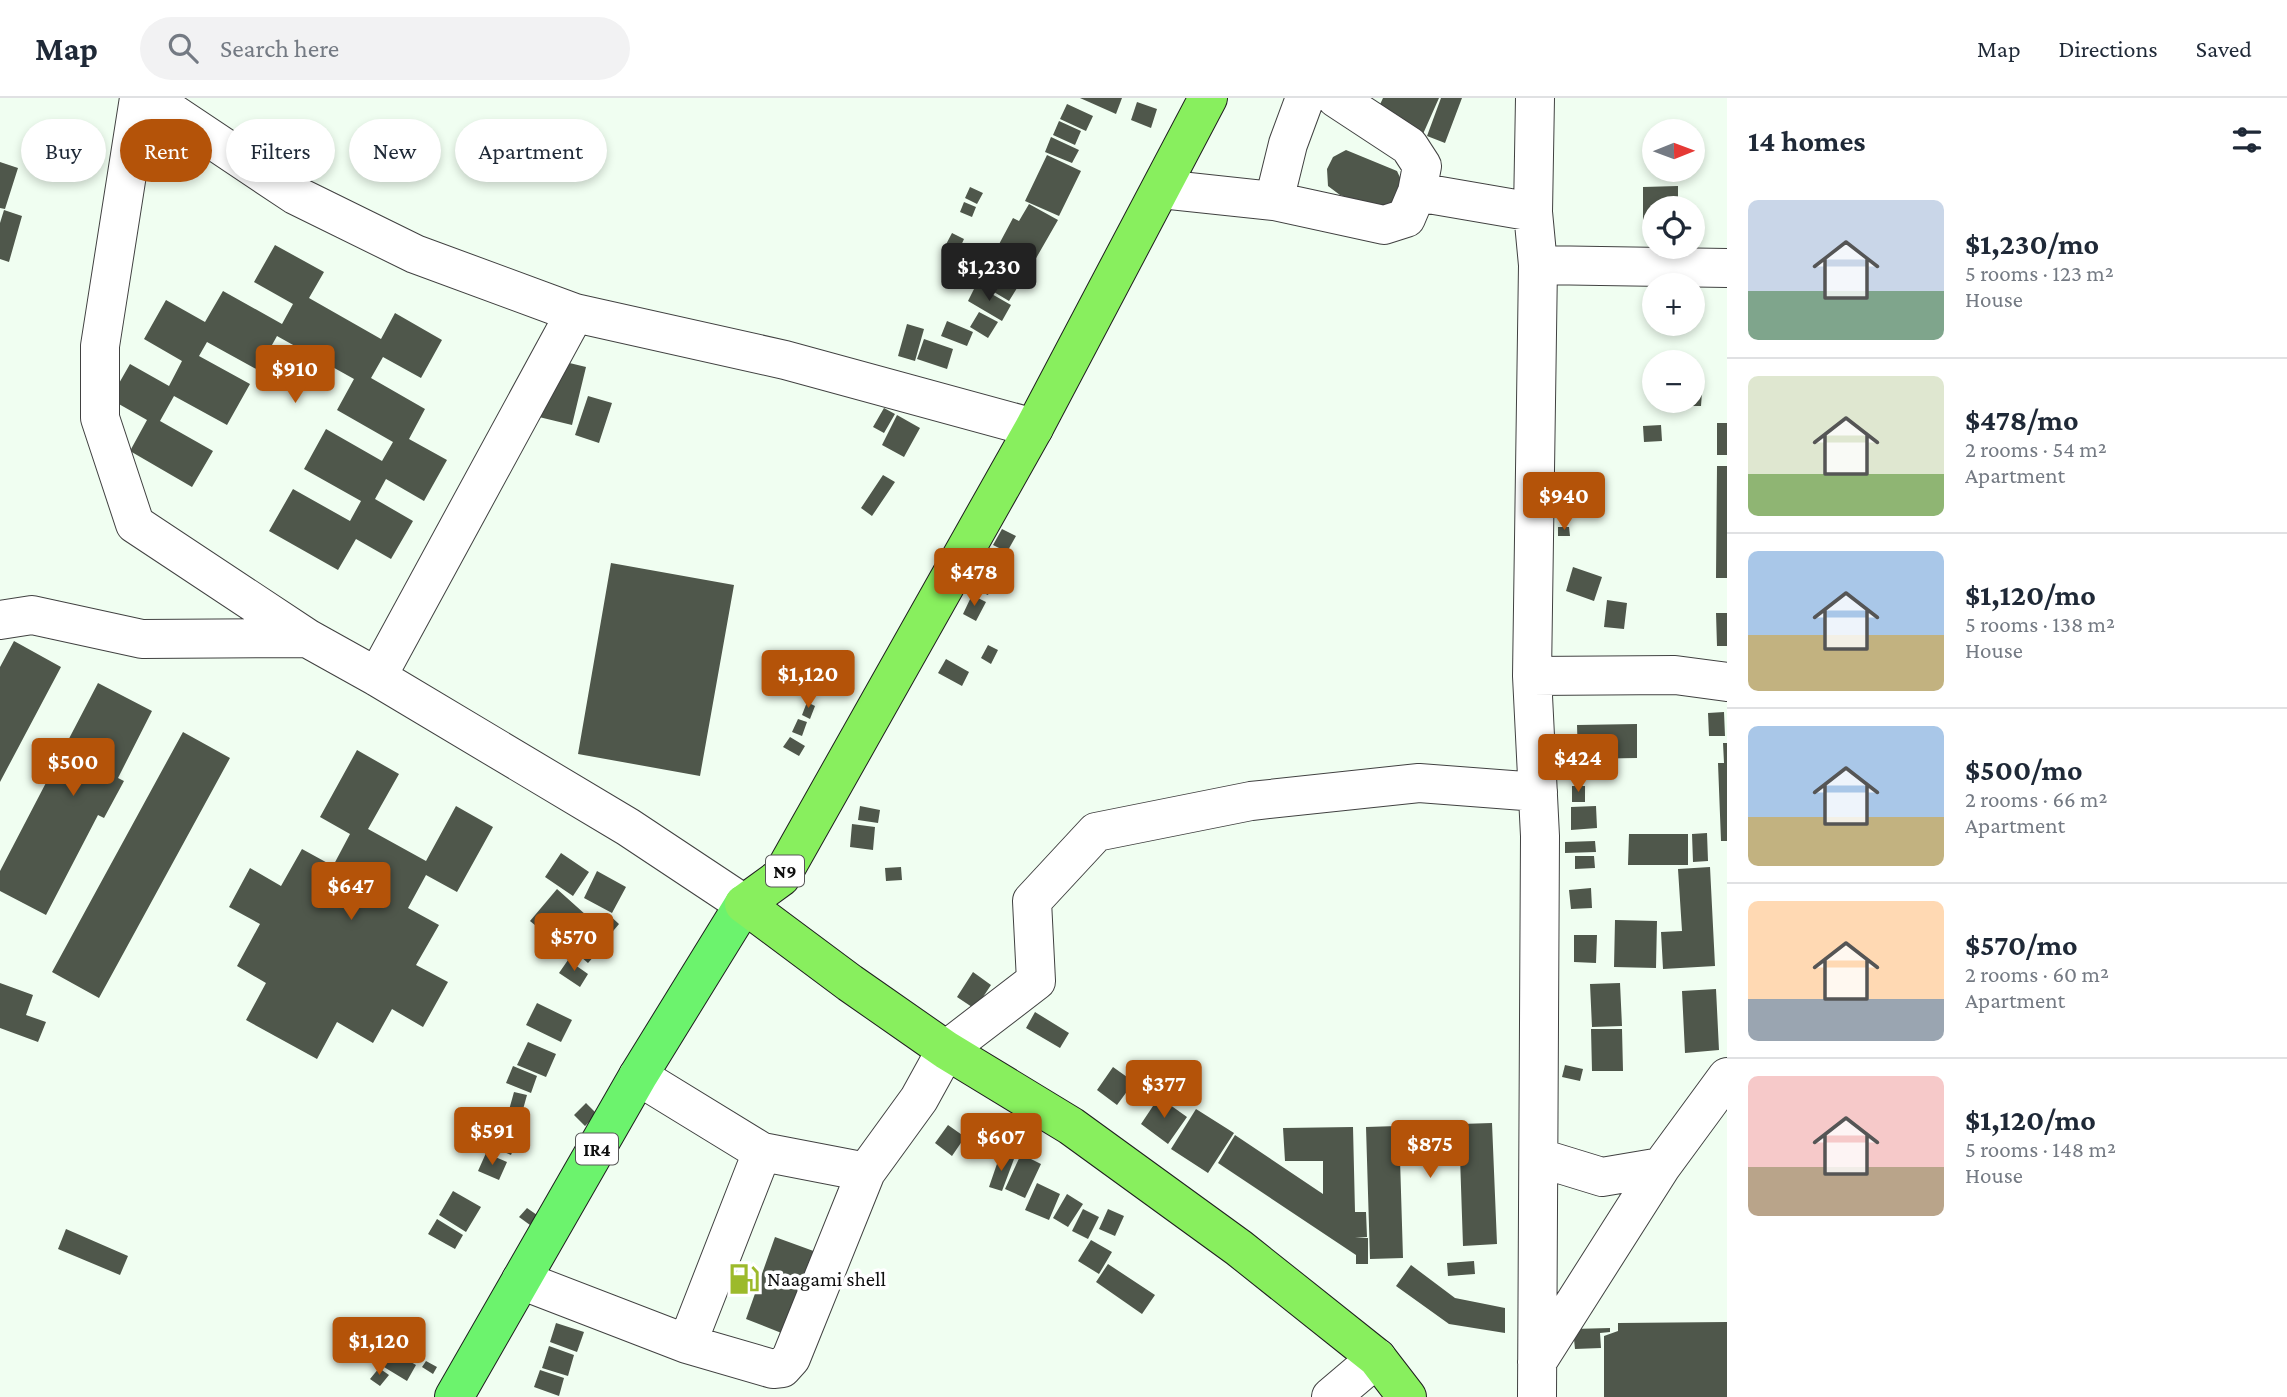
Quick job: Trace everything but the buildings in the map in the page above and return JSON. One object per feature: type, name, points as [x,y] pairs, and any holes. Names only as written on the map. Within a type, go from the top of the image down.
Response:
[{"type":"highway","name":"N9","points":[[1209,98],[1034,428],[782,877],[744,904],[850,983],[946,1049],[1071,1126],[1239,1248],[1377,1358],[1406,1397]]},
{"type":"main road","name":"IR4","points":[[454,1397],[638,1076],[744,904]]},
{"type":"street","points":[[139,98],[100,346],[100,418],[135,524],[307,638],[628,827],[744,904]]},
{"type":"street","points":[[150,98],[295,195],[415,254],[575,313],[785,360],[1034,428]]},
{"type":"street","points":[[1274,201],[1288,144],[1305,98]]},
{"type":"street","points":[[1161,188],[1274,201],[1384,225],[1406,218],[1417,192],[1422,166],[1417,155],[1409,146],[1336,98]]},
{"type":"street","points":[[1535,98],[1533,212],[1538,264],[1532,676],[1541,836],[1537,1379]]},
{"type":"street","points":[[1417,192],[1533,212]]},
{"type":"street","points":[[1538,264],[1727,268]]},
{"type":"street","points":[[377,677],[575,313]]},
{"type":"street","points":[[0,620],[32,615],[142,639],[307,638]]},
{"type":"street","points":[[1532,676],[1675,675],[1726,681]]},
{"type":"street","points":[[521,1280],[687,1344],[774,1369],[782,1368],[791,1359],[866,1172],[919,1099],[946,1049],[1036,981],[1032,901],[1096,832],[1251,802],[1419,783],[1538,792]]},
{"type":"street","points":[[638,1076],[762,1152],[866,1172]]},
{"type":"street","points":[[1537,1379],[1661,1167],[1727,1077]]},
{"type":"street","points":[[687,1344],[762,1152]]},
{"type":"street","points":[[1540,1158],[1602,1177],[1661,1167]]},
{"type":"street","points":[[1331,1397],[1377,1358]]},
{"type":"place","name":"Naagami shell","points":[[744,1279]]}]
